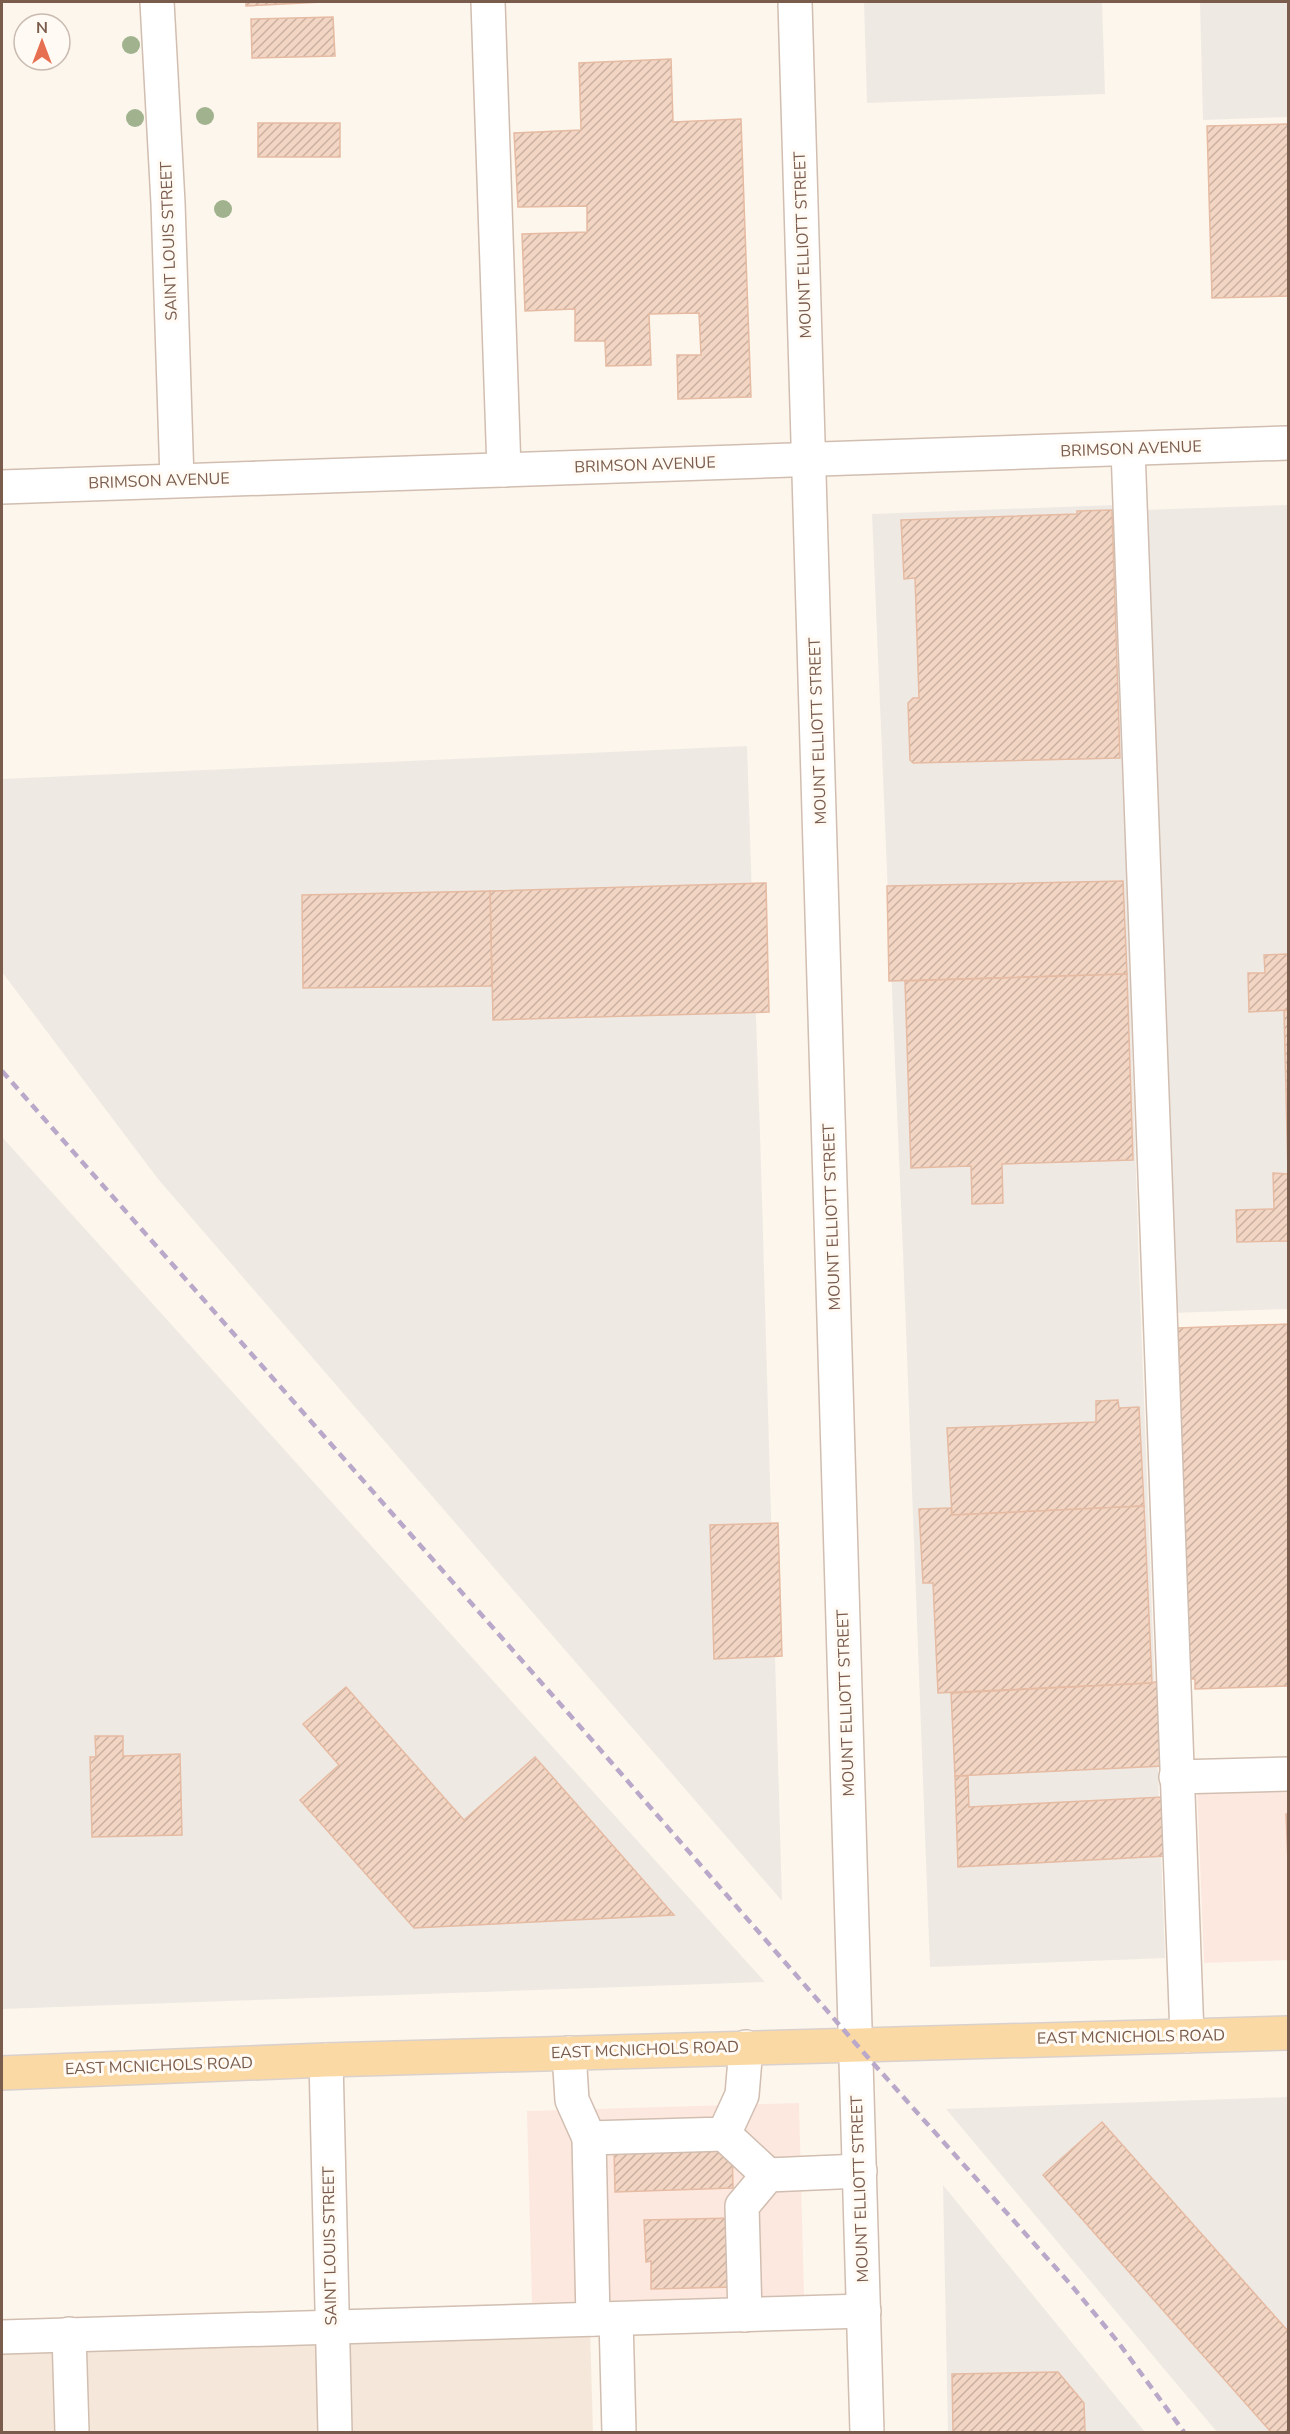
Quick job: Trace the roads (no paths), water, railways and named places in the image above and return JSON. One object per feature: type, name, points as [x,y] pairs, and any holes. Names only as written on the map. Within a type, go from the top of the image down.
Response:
[{"type":"main road","name":"EAST MCNICHOLS ROAD","points":[[2,2073],[746,2047],[1288,2034]]},
{"type":"street","name":"SAINT LOUIS STREET","points":[[157,2],[168,203],[177,480]]},
{"type":"street","points":[[488,2],[504,470]]},
{"type":"street","name":"MOUNT ELLIOTT STREET","points":[[795,2],[867,2433]]},
{"type":"street","name":"BRIMSON AVENUE","points":[[2,487],[1288,443]]},
{"type":"street","points":[[1128,448],[1187,2036]]},
{"type":"street","points":[[1176,1777],[1288,1774]]},
{"type":"street","points":[[723,2134],[742,2095],[746,2047]]},
{"type":"street","points":[[569,2053],[572,2100],[589,2138],[605,2319],[619,2433]]},
{"type":"street","name":"SAINT LOUIS STREET","points":[[326,2060],[334,2433]]},
{"type":"street","points":[[589,2138],[723,2134],[768,2175],[860,2171]]},
{"type":"street","points":[[745,2314],[742,2206],[768,2175]]},
{"type":"street","points":[[2,2337],[864,2311]]},
{"type":"street","points":[[69,2334],[72,2433]]},
{"type":"railway","points":[[2,1071],[591,1739],[856,2044],[1072,2286],[1118,2342],[1184,2432]]}]
